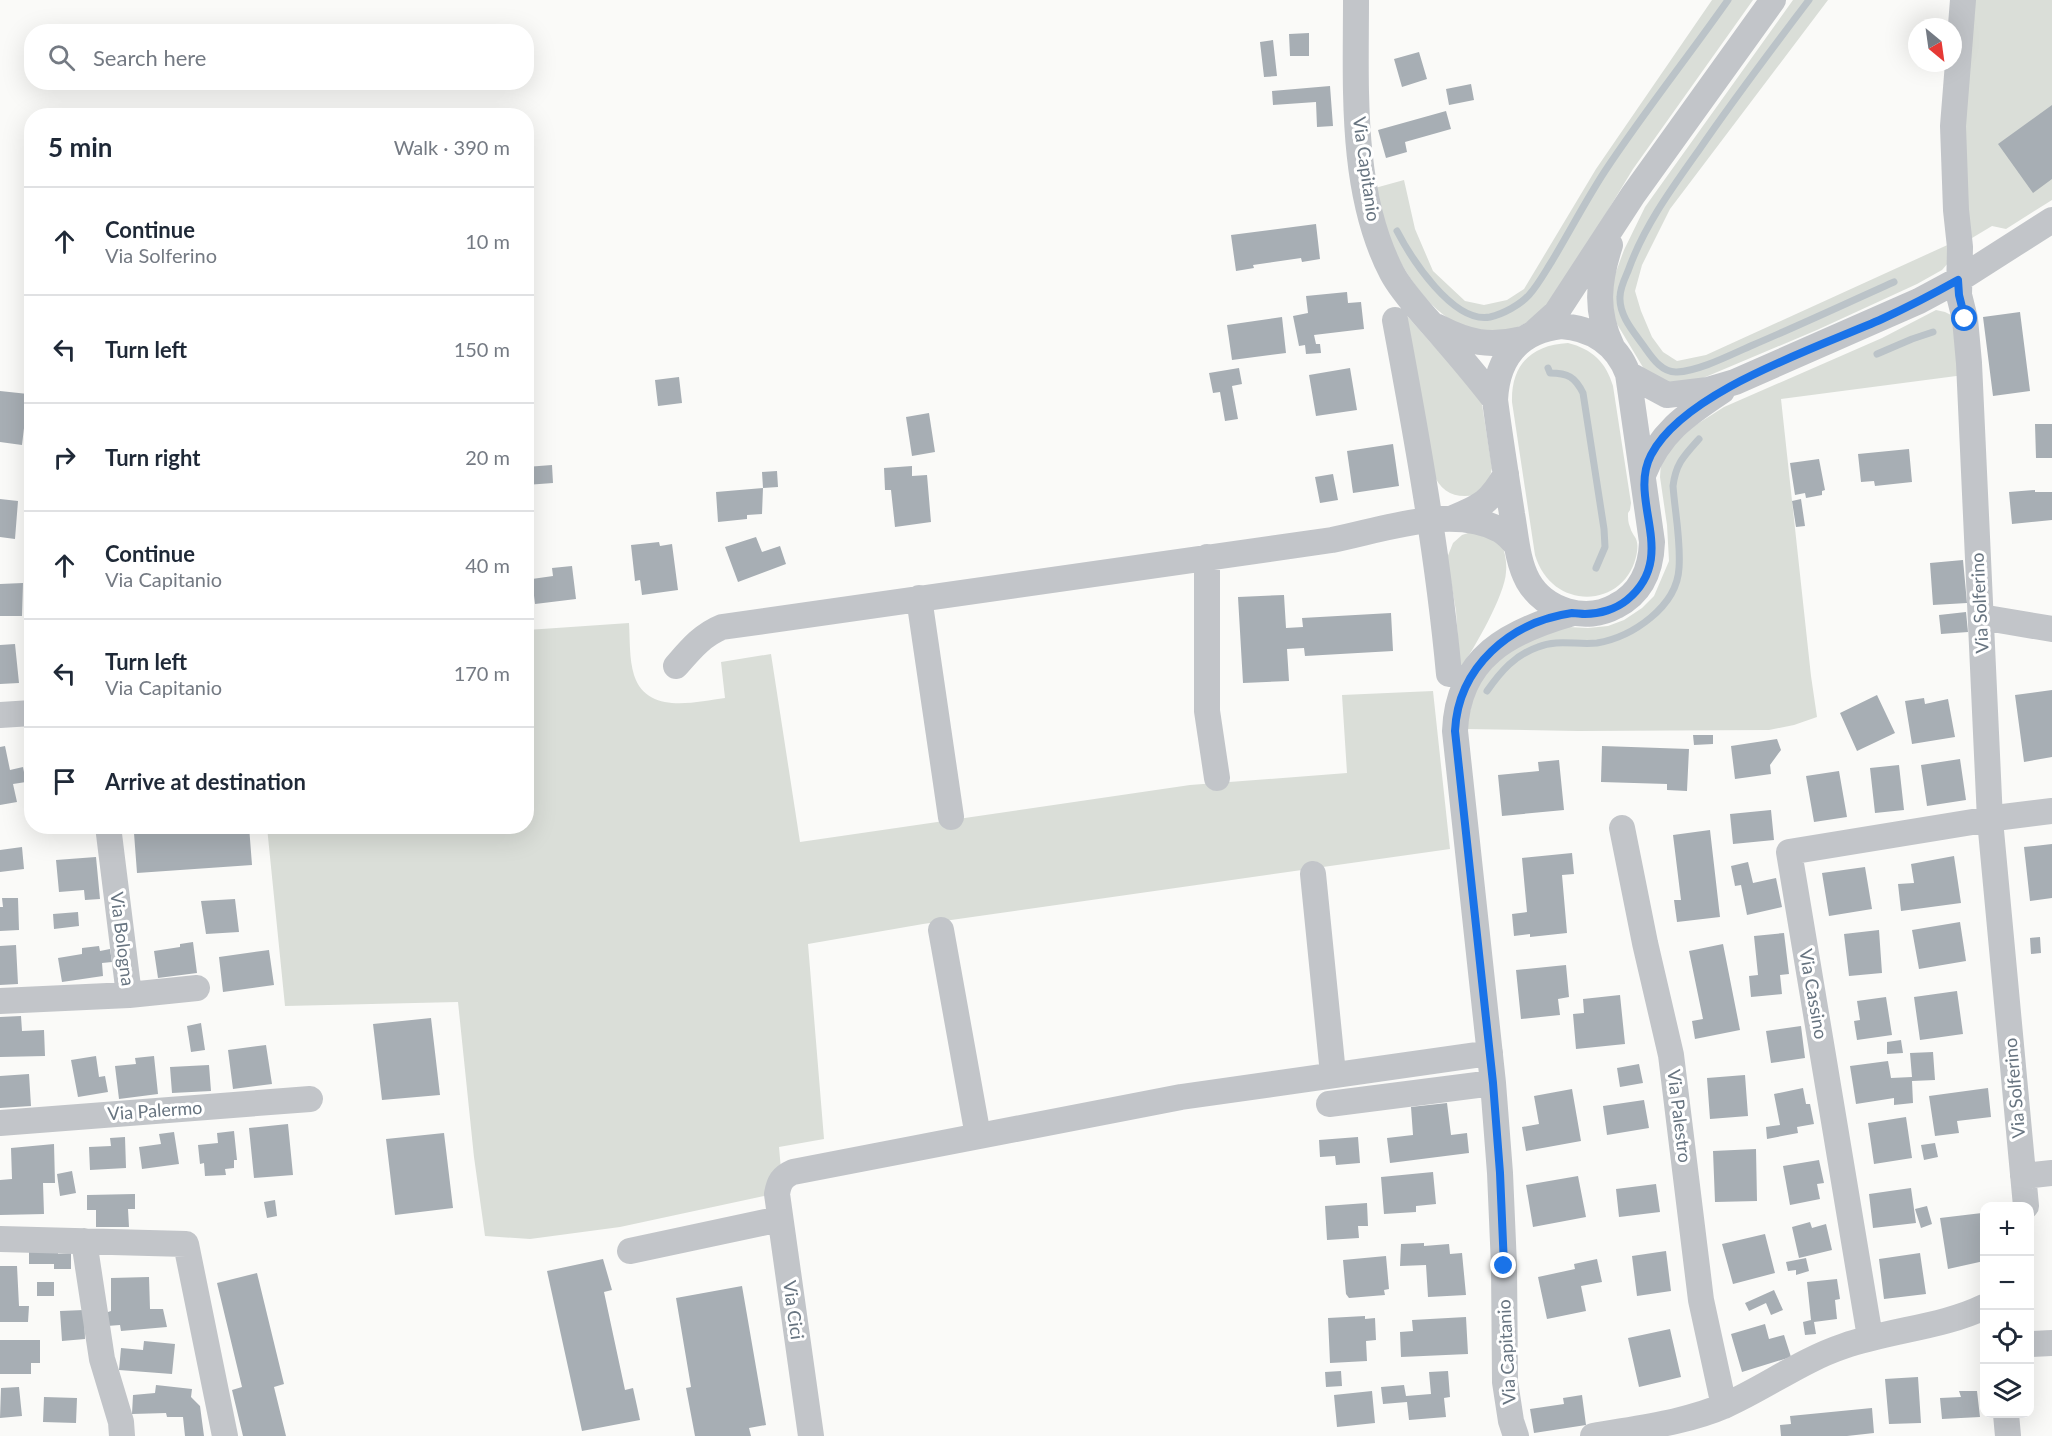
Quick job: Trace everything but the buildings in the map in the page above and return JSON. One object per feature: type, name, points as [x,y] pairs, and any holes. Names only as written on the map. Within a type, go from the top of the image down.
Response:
[{"type":"street","name":"Via Capitanio","points":[[1356,0],[1356,94],[1359,144],[1371,216],[1378,241],[1392,274],[1411,301],[1495,400]]},
{"type":"street","points":[[1573,613],[1553,605],[1537,593],[1528,580],[1517,546],[1495,400],[1499,370],[1508,354],[1556,313],[1684,121],[1773,0]]},
{"type":"street","name":"Via Solferino","points":[[1963,0],[1953,126],[1956,210],[1960,247],[1958,280],[1965,319],[1969,363],[1990,820],[2026,1202]]},
{"type":"street","points":[[1618,219],[1601,277],[1600,313],[1604,330],[1628,374],[1667,394],[1708,390],[1735,382],[1884,318],[1958,280],[2052,219]]},
{"type":"street","points":[[1395,320],[1442,519],[1449,675]]},
{"type":"street","name":"Via Capitanio","points":[[1430,322],[1452,334],[1477,342],[1502,344],[1549,327],[1574,327],[1599,336],[1612,347]]},
{"type":"street","name":"Via Capitanio","points":[[1516,1436],[1511,1421],[1505,1382],[1504,1255],[1500,1173],[1490,1053],[1455,731],[1456,713],[1468,680],[1489,652],[1501,642],[1534,625],[1573,613],[1593,614],[1614,608],[1636,591],[1645,577],[1652,558],[1652,542],[1628,374]]},
{"type":"street","points":[[1643,475],[1660,441],[1686,416],[1735,382]]},
{"type":"street","points":[[676,666],[699,640],[711,631],[722,627],[1332,540],[1442,519],[1486,502],[1506,474]]},
{"type":"street","points":[[1442,519],[1489,526],[1502,531],[1517,546]]},
{"type":"street","points":[[1207,558],[1207,711],[1217,778]]},
{"type":"street","points":[[919,598],[951,817]]},
{"type":"street","points":[[1981,617],[2052,629]]},
{"type":"street","points":[[0,715],[24,714]]},
{"type":"street","points":[[1990,820],[2052,811]]},
{"type":"street","name":"Via Cassino","points":[[1870,1337],[1789,852],[1990,820]]},
{"type":"street","name":"Via Palestro","points":[[1622,828],[1671,1055],[1701,1300],[1724,1406]]},
{"type":"street","name":"Via Bologna","points":[[0,1001],[129,995],[109,834]]},
{"type":"street","points":[[1313,874],[1333,1074]]},
{"type":"street","points":[[941,930],[978,1136],[1171,1098],[1490,1053]]},
{"type":"street","points":[[129,995],[197,988]]},
{"type":"street","points":[[1329,1104],[1493,1083]]},
{"type":"street","name":"Via Palermo","points":[[0,1123],[310,1100]]},
{"type":"street","name":"Via Cici","points":[[811,1436],[780,1219],[778,1184],[784,1176],[793,1172],[978,1136]]},
{"type":"street","points":[[2023,1176],[2052,1173]]},
{"type":"street","points":[[630,1251],[780,1219]]},
{"type":"street","points":[[0,1239],[186,1244],[225,1436]]},
{"type":"street","points":[[84,1240],[102,1359],[121,1422],[122,1436]]},
{"type":"street","points":[[1593,1436],[1664,1423],[1724,1406],[1809,1361],[1870,1337],[1980,1314]]},
{"type":"street","points":[[2034,1344],[2052,1344]]},
{"type":"street","points":[[2006,1418],[2008,1436]]},
{"type":"shaded area","points":[[1712,0],[1753,0],[1633,169],[1556,296],[1531,319],[1507,331],[1483,333],[1460,326],[1439,311],[1420,292],[1404,268],[1383,222],[1375,188],[1404,180],[1415,229],[1433,271],[1465,301],[1484,305],[1507,300],[1524,289],[1596,169]]},
{"type":"shaded area","points":[[1793,0],[1828,0],[1670,209],[1642,265],[1635,291],[1652,337],[1663,352],[1677,361],[1706,355],[1954,242],[1949,262],[1942,270],[1917,284],[1817,330],[1696,381],[1670,383],[1644,369],[1614,319],[1611,303],[1613,280],[1624,250],[1645,207]]},
{"type":"shaded area","points":[[1973,0],[2052,0],[2052,200],[2006,229],[1992,226],[1967,241],[1957,152]]},
{"type":"shaded area","points":[[1401,309],[1432,344],[1467,376],[1481,398],[1492,468],[1489,481],[1475,495],[1461,496],[1450,493],[1440,485],[1433,473]]},
{"type":"shaded area","points":[[1936,310],[1953,316],[1964,375],[1781,399],[1817,717],[1769,730],[1466,729],[1476,685],[1515,642],[1569,627],[1608,626],[1624,620],[1642,608],[1654,596],[1669,561],[1667,525],[1660,477],[1661,462],[1669,448],[1691,428],[1724,407],[1882,338]]},
{"type":"shaded area","points":[[1568,343],[1584,349],[1597,358],[1606,370],[1613,386],[1631,503],[1628,522],[1637,543],[1637,552],[1631,571],[1620,585],[1605,593],[1589,597],[1572,595],[1557,587],[1544,574],[1535,555],[1512,402],[1515,377],[1526,359],[1544,348]]},
{"type":"shaded area","points":[[1474,531],[1502,544],[1506,558],[1506,572],[1495,608],[1460,669],[1456,611],[1447,558],[1453,543],[1462,535]]},
{"type":"shaded area","points":[[629,623],[632,669],[640,688],[649,696],[660,701],[673,703],[725,698],[721,662],[771,654],[800,842],[1190,785],[1347,773],[1342,695],[1433,691],[1450,849],[923,924],[808,944],[824,1139],[779,1147],[783,1192],[620,1227],[530,1239],[485,1236],[474,1157],[458,1002],[285,1006],[268,834],[534,834],[534,630]]},
{"type":"waterway","points":[[1397,231],[1412,257],[1435,287],[1462,310],[1476,316],[1490,317],[1521,302],[1541,278],[1620,149],[1728,0]]},
{"type":"waterway","points":[[1809,0],[1726,112],[1659,208],[1642,238],[1623,283],[1620,304],[1631,328],[1653,359],[1666,370],[1677,372],[1696,369],[1716,362],[1894,282]]},
{"type":"waterway","points":[[1877,354],[1933,332]]},
{"type":"waterway","points":[[1548,368],[1550,373],[1570,377],[1583,393],[1604,529],[1605,547],[1596,568]]},
{"type":"waterway","points":[[1487,691],[1509,665],[1530,650],[1552,643],[1597,643],[1610,640],[1638,627],[1661,607],[1670,595],[1679,568],[1674,478],[1682,460],[1699,439]]},
{"type":"route","points":[[1504,1266],[1493,1083],[1455,731],[1456,713],[1461,694],[1468,680],[1489,652],[1517,632],[1573,613],[1600,613],[1626,601],[1636,591],[1645,577],[1652,558],[1643,475],[1660,441],[1686,416],[1735,382],[1884,318],[1958,280],[1965,319]]}]
